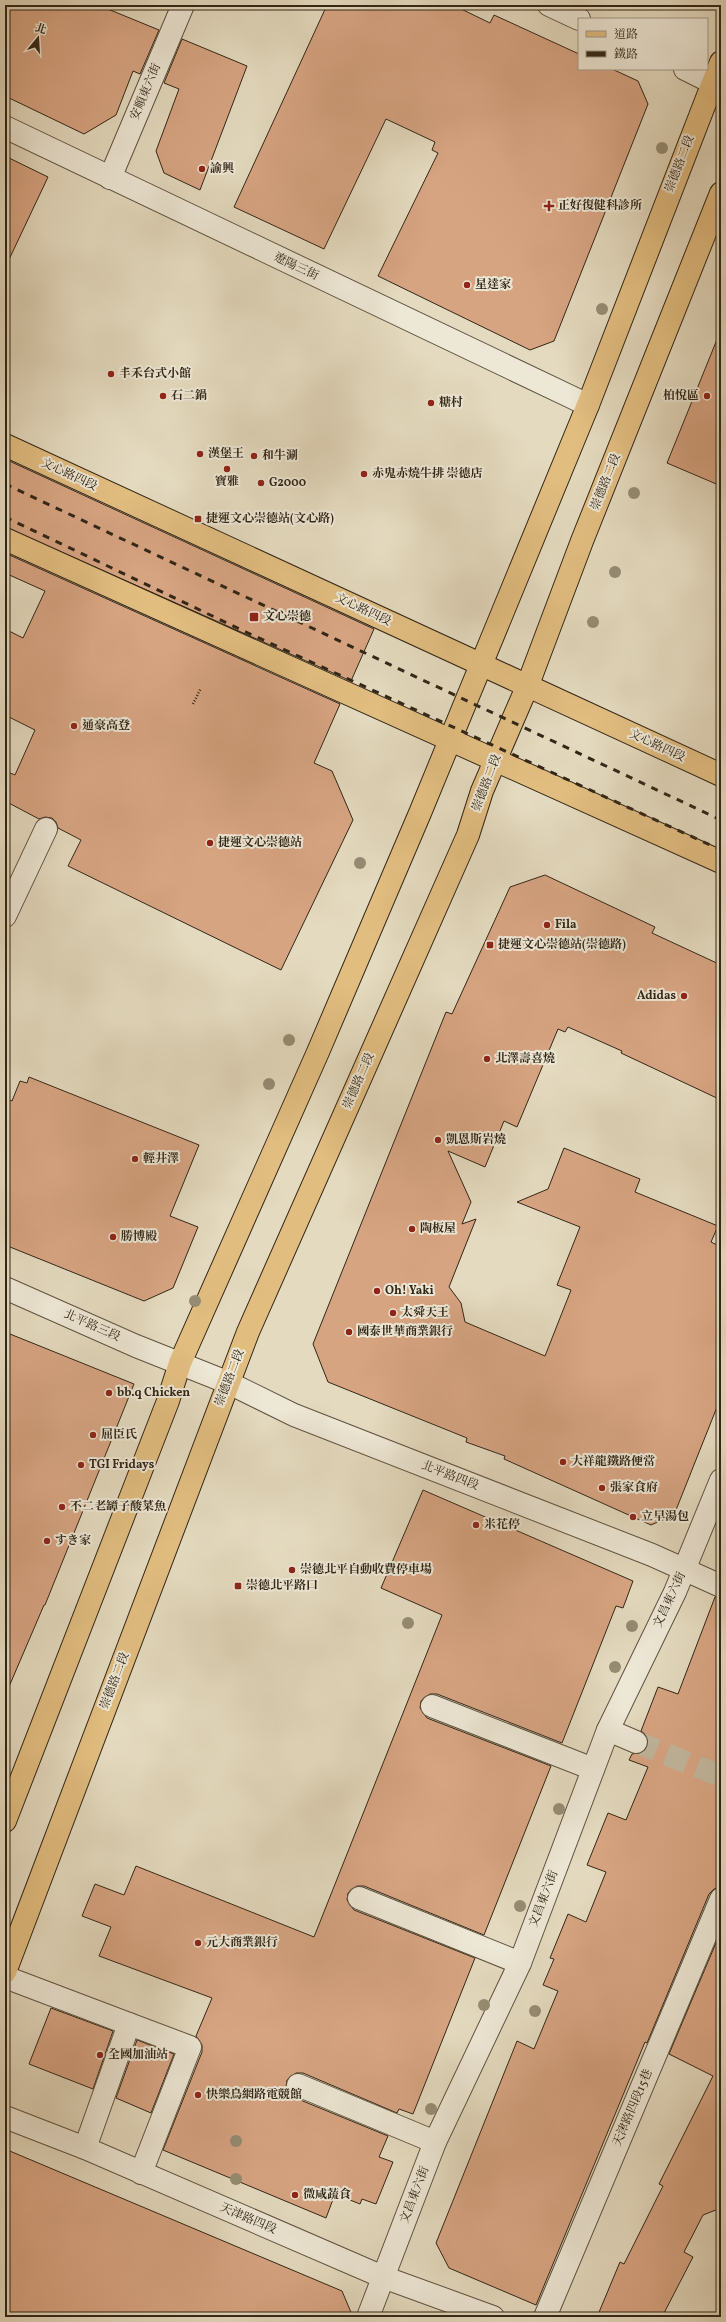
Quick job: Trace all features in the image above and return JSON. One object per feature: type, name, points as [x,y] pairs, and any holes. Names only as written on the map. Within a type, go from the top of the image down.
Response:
[{"type":"main road","name":"崇德路二段","points":[[5,1821],[168,1401],[180,1363],[318,1052],[420,813],[449,738],[588,405],[717,84],[721,62]]},
{"type":"main road","name":"崇德路二段","points":[[5,1972],[248,1332],[468,835],[482,791],[527,687],[585,534],[721,193]]},
{"type":"main road","name":"文心路四段","points":[[5,445],[527,687],[721,775]]},
{"type":"main road","points":[[5,539],[721,862]]},
{"type":"street","name":"安順東六街","points":[[110,178],[183,5]]},
{"type":"street","points":[[548,5],[578,19]]},
{"type":"street","points":[[687,70],[717,84]]},
{"type":"street","name":"遼陽三街","points":[[5,127],[588,405]]},
{"type":"street","points":[[5,916],[10,895],[46,828]]},
{"type":"street","name":"北平路三段","points":[[5,1288],[136,1346],[180,1363]]},
{"type":"street","name":"北平路四段","points":[[180,1363],[229,1383],[294,1415],[685,1569],[721,1586]]},
{"type":"street","name":"文昌東六街","points":[[368,2317],[435,2142],[520,1963],[608,1730],[685,1569],[721,1480]]},
{"type":"street","points":[[432,1706],[593,1769]]},
{"type":"street","points":[[608,1730],[636,1742]]},
{"type":"street","points":[[359,1898],[520,1963]]},
{"type":"street","name":"天津路四段15巷","points":[[545,2317],[721,1899]]},
{"type":"street","points":[[5,1977],[190,2047],[141,2173]]},
{"type":"street","points":[[85,2148],[129,2024]]},
{"type":"street","points":[[298,2085],[435,2142]]},
{"type":"street","name":"天津路四段","points":[[5,2117],[85,2148],[383,2277],[493,2317]]},
{"type":"path","points":[[193,704],[201,688]]},
{"type":"building","points":[[5,5],[98,5],[159,30],[140,74],[133,71],[116,115],[84,134],[5,96]]},
{"type":"building","points":[[327,5],[453,5],[490,23],[494,15],[578,54],[578,70],[614,70],[638,81],[648,104],[554,341],[530,350],[378,276],[438,153],[432,150],[435,142],[386,119],[324,249],[234,207]]},
{"type":"building","points":[[182,39],[247,66],[200,190],[164,173],[156,151],[179,89],[164,83]]},
{"type":"building","points":[[5,156],[48,177],[5,268]]},
{"type":"building","name":"柏悅區","points":[[721,332],[721,486],[667,463]]},
{"type":"building","points":[[5,459],[374,629],[351,681],[5,527]]},
{"type":"building","points":[[5,553],[340,704],[314,763],[332,771],[353,820],[281,970],[68,866],[81,840],[58,828],[56,822],[52,818],[45,817],[39,819],[5,801],[5,771],[15,775],[35,730],[5,715],[5,629],[23,638],[45,591],[5,573]]},
{"type":"building","points":[[545,875],[655,927],[652,933],[721,965],[721,1100],[621,1053],[622,1051],[568,1027],[565,1032],[558,1029],[517,1127],[504,1121],[485,1167],[448,1151],[471,1202],[462,1224],[476,1219],[449,1287],[461,1303],[465,1322],[545,1356],[571,1290],[557,1285],[580,1227],[517,1202],[548,1189],[564,1148],[640,1179],[635,1192],[718,1226],[711,1242],[721,1247],[721,1397],[674,1515],[651,1525],[504,1459],[505,1456],[466,1442],[467,1438],[328,1382],[313,1344],[446,1012],[452,1014],[510,887]]},
{"type":"building","points":[[29,1077],[199,1145],[170,1216],[198,1227],[173,1288],[144,1301],[5,1245],[5,1098],[12,1101],[20,1081],[27,1083]]},
{"type":"building","points":[[5,1332],[134,1384],[45,1605],[5,1696]]},
{"type":"building","points":[[423,1490],[633,1581],[623,1608],[616,1606],[562,1743],[437,1694],[430,1694],[421,1701],[420,1708],[427,1718],[551,1766],[484,1935],[364,1886],[357,1886],[348,1893],[347,1900],[354,1910],[475,1958],[413,2114],[399,2109],[397,2113],[303,2073],[296,2073],[287,2080],[286,2087],[293,2097],[388,2136],[379,2157],[393,2162],[376,2204],[362,2199],[360,2204],[335,2194],[326,2218],[163,2150],[202,2052],[202,2045],[196,2036],[212,1998],[99,1956],[111,1927],[82,1916],[95,1884],[124,1895],[136,1866],[314,1937],[442,1615],[381,1588]]},
{"type":"building","points":[[715,1597],[721,1598],[721,1887],[714,1889],[709,1894],[647,2043],[645,2042],[536,2305],[449,2268],[436,2243],[517,2041],[534,2049],[558,1991],[543,1985],[554,1959],[550,1958],[568,1914],[586,1922],[606,1872],[587,1865],[608,1813],[626,1820],[648,1767],[629,1760],[632,1754],[643,1752],[648,1747],[646,1735],[641,1731],[658,1687],[678,1694]]},
{"type":"building","points":[[721,1931],[721,2208],[703,2215],[684,2252],[693,2257],[662,2317],[597,2317],[620,2262],[624,2264],[663,2186],[659,2184],[713,2076],[669,2054]]},
{"type":"building","points":[[51,2008],[113,2031],[93,2089],[29,2064]]},
{"type":"building","points":[[137,2040],[174,2054],[151,2113],[116,2098]]},
{"type":"building","points":[[5,2149],[342,2291],[353,2317],[5,2317]]},
{"type":"tunnel","points":[[636,1742],[721,1776]]},
{"type":"railway","points":[[5,484],[721,820]]},
{"type":"railway","points":[[5,517],[248,633],[721,850]]},
{"type":"place","name":"諭興","points":[[202,169]]},
{"type":"place","name":"正好復健科診所","points":[[549,206]]},
{"type":"place","name":"星達家","points":[[467,285]]},
{"type":"place","name":"丰禾台式小館","points":[[111,374]]},
{"type":"place","name":"石二鍋","points":[[163,396]]},
{"type":"place","name":"柏悅區","points":[[707,396]]},
{"type":"place","name":"糖村","points":[[431,403]]},
{"type":"place","name":"漢堡王","points":[[200,454]]},
{"type":"place","name":"和牛涮","points":[[254,456]]},
{"type":"place","name":"寶雅","points":[[227,469]]},
{"type":"place","name":"赤鬼赤燒牛排 崇德店","points":[[364,474]]},
{"type":"place","name":"G2000","points":[[261,483]]},
{"type":"place","name":"捷運文心崇德站(文心路)","points":[[198,519]]},
{"type":"place","name":"文心崇德","points":[[254,617]]},
{"type":"place","name":"通豪高登","points":[[74,726]]},
{"type":"place","name":"捷運文心崇德站","points":[[210,843]]},
{"type":"place","name":"Fila","points":[[547,925]]},
{"type":"place","name":"捷運文心崇德站(崇德路)","points":[[490,945]]},
{"type":"place","name":"Adidas","points":[[684,996]]},
{"type":"place","name":"北澤壽喜燒","points":[[487,1059]]},
{"type":"place","name":"凱恩斯岩燒","points":[[438,1140]]},
{"type":"place","name":"輕井澤","points":[[135,1159]]},
{"type":"place","name":"陶板屋","points":[[412,1229]]},
{"type":"place","name":"勝博殿","points":[[113,1237]]},
{"type":"place","name":"Oh! Yaki","points":[[377,1291]]},
{"type":"place","name":"太舜天王","points":[[393,1313]]},
{"type":"place","name":"國泰世華商業銀行","points":[[349,1332]]},
{"type":"place","name":"bb.q Chicken","points":[[109,1393]]},
{"type":"place","name":"屈臣氏","points":[[93,1435]]},
{"type":"place","name":"大祥龍鐵路便當","points":[[563,1462]]},
{"type":"place","name":"TGI Fridays","points":[[81,1465]]},
{"type":"place","name":"張家食府","points":[[602,1488]]},
{"type":"place","name":"不二老罈子酸菜魚","points":[[62,1507]]},
{"type":"place","name":"立早湯包","points":[[633,1517]]},
{"type":"place","name":"米花停","points":[[476,1525]]},
{"type":"place","name":"すき家","points":[[47,1541]]},
{"type":"place","name":"崇德北平自動收費停車場","points":[[292,1570]]},
{"type":"place","name":"崇德北平路口","points":[[238,1586]]},
{"type":"place","name":"元大商業銀行","points":[[198,1943]]},
{"type":"place","name":"全國加油站","points":[[100,2055]]},
{"type":"place","name":"快樂鳥網路電競館","points":[[198,2095]]},
{"type":"place","name":"微咸蔬食","points":[[295,2195]]}]
